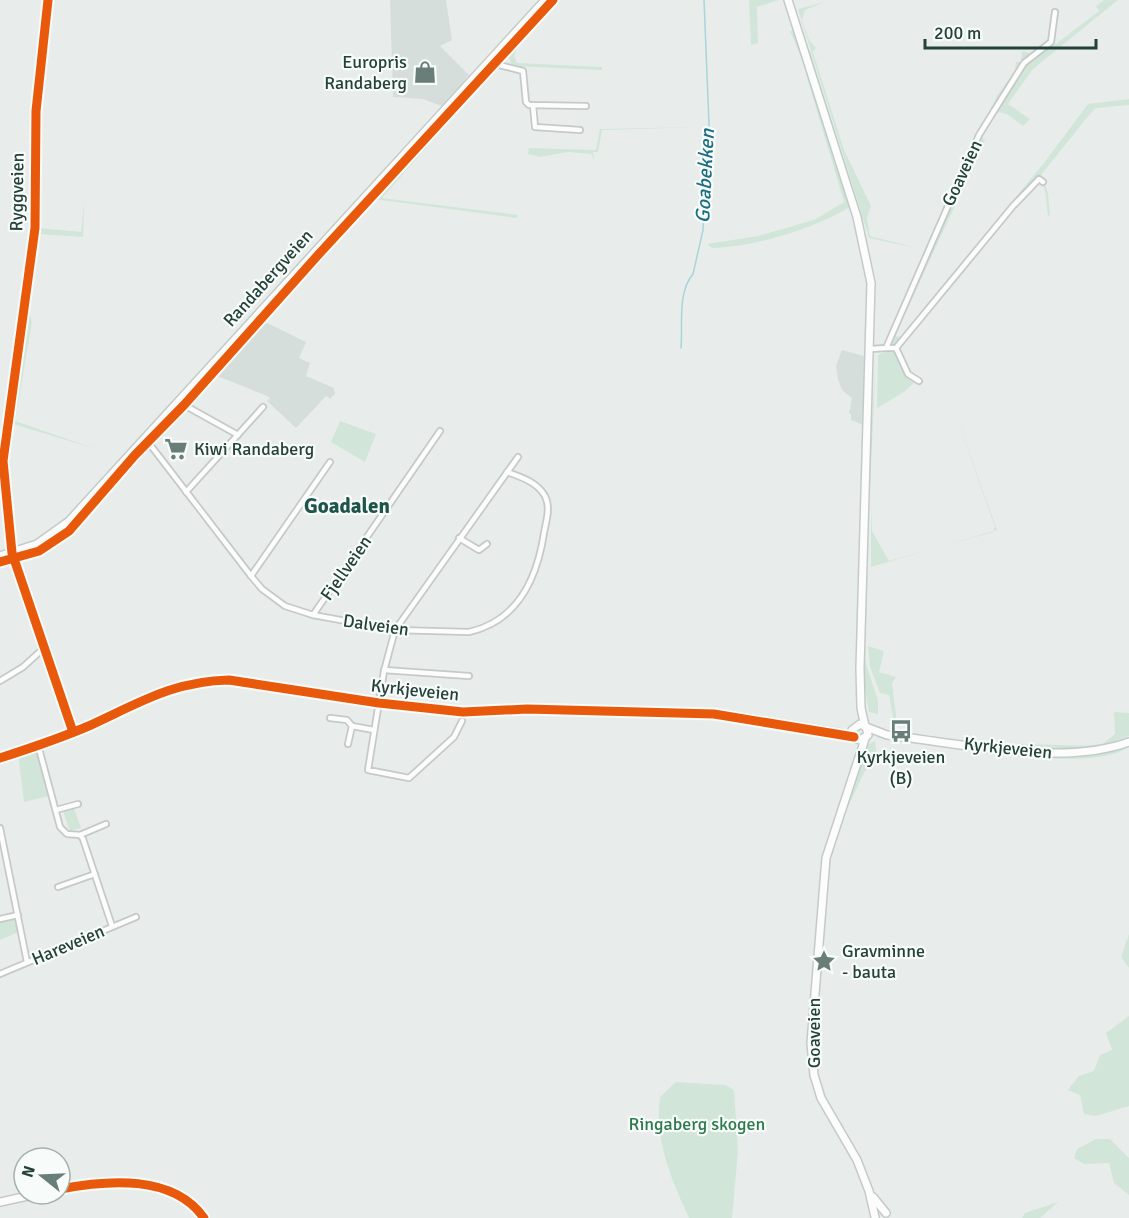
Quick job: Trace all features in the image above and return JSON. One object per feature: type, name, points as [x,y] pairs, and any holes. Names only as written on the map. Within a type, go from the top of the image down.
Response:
[{"type":"main road","name":"Randabergveien","points":[[0,556],[37,544],[54,534],[145,438],[545,0]]},
{"type":"main road","name":"Goaveien","points":[[788,0],[852,204],[866,256],[872,295],[861,620],[861,708],[868,732],[856,760],[824,870],[811,1043],[814,1075],[821,1098],[850,1145],[870,1191],[888,1216]]},
{"type":"main road","name":"Kyrkjeveien","points":[[0,758],[74,732],[147,698],[184,684],[229,680],[379,703],[463,712],[527,709],[714,714],[854,737]]},
{"type":"main road","name":"Goaveien","points":[[856,760],[854,727],[861,708]]},
{"type":"main road","name":"Kyrkjeveien","points":[[866,726],[887,735]]},
{"type":"main road","points":[[854,727],[866,726]]},
{"type":"main road","name":"Kyrkjeveien","points":[[840,733],[854,727]]},
{"type":"main road","name":"Kyrkjeveien","points":[[865,738],[887,735],[1055,754],[1095,752],[1129,742]]},
{"type":"main road","points":[[854,737],[865,738]]},
{"type":"main road","points":[[72,1187],[100,1183],[163,1189],[184,1197],[204,1218]]},
{"type":"main road","name":"Goaveien","points":[[870,1191],[874,1217]]},
{"type":"main road","points":[[874,1217],[888,1216]]},
{"type":"street","name":"Ryggveien","points":[[48,0],[36,111],[35,228],[4,446],[12,553],[74,732]]},
{"type":"street","name":"Goaveien","points":[[886,348],[966,162],[992,111],[1024,63],[1051,42],[1055,12]]},
{"type":"street","points":[[490,60],[495,64],[523,70],[526,102],[534,105],[586,106]]},
{"type":"street","points":[[534,105],[535,126],[580,130]]},
{"type":"street","points":[[896,348],[1012,206],[1039,179],[1043,182]]},
{"type":"street","points":[[871,349],[896,348]]},
{"type":"street","points":[[896,348],[908,374],[919,381]]},
{"type":"street","points":[[186,406],[238,435]]},
{"type":"street","points":[[186,492],[263,407]]},
{"type":"street","name":"Fjellveien","points":[[313,615],[440,431]]},
{"type":"street","name":"Dalveien","points":[[145,438],[251,576],[274,599],[313,615],[394,630],[469,632],[481,630],[504,617],[524,595],[538,565],[548,509],[539,488],[530,481],[507,472]]},
{"type":"street","points":[[462,721],[454,737],[410,778],[368,770],[384,670],[394,630],[518,458]]},
{"type":"street","points":[[251,576],[330,462]]},
{"type":"street","points":[[459,538],[479,550],[487,544]]},
{"type":"street","points":[[0,681],[23,667],[44,648]]},
{"type":"street","points":[[384,670],[469,676]]},
{"type":"street","points":[[330,718],[347,720],[352,726],[374,730]]},
{"type":"street","points":[[348,744],[352,726]]},
{"type":"street","points":[[38,745],[63,833],[80,835],[106,824]]},
{"type":"street","points":[[56,810],[78,804]]},
{"type":"street","points":[[0,828],[27,962]]},
{"type":"street","points":[[80,835],[112,926]]},
{"type":"street","points":[[0,867],[7,866]]},
{"type":"street","points":[[58,887],[94,874]]},
{"type":"street","points":[[0,919],[18,915]]},
{"type":"street","name":"Hareveien","points":[[0,974],[136,916]]},
{"type":"shaded area","points":[[390,0],[446,0],[452,40],[440,46],[469,75],[444,107],[423,99],[393,97]]},
{"type":"shaded area","points":[[261,320],[306,342],[299,358],[310,363],[306,376],[334,388],[335,394],[330,399],[326,396],[296,428],[267,401],[270,398],[267,396],[212,374]]},
{"type":"shaded area","points":[[842,350],[868,357],[865,426],[851,420],[849,413],[852,398],[842,390],[838,379],[836,366]]},
{"type":"green space","points":[[555,0],[559,0],[517,48],[514,56],[517,63],[602,67],[602,70],[512,66],[508,55],[499,62]]},
{"type":"green space","points":[[749,0],[779,0],[757,7],[758,43],[751,45]]},
{"type":"green space","points":[[1104,0],[1118,0],[1033,69],[1008,104],[1030,119],[1023,126],[1007,114],[997,112],[981,136],[985,140],[895,336],[900,337],[1044,163],[1088,104],[1129,99],[1129,105],[1096,108],[1041,175],[1048,193],[1050,215],[1048,216],[1045,190],[1039,179],[901,342],[889,345],[982,126],[997,96],[1015,71],[1016,62],[1021,62],[1022,51],[1033,54],[1043,45],[1048,50],[1099,11],[1096,6]]},
{"type":"green space","points":[[825,2],[805,10],[802,20],[809,40],[816,48],[813,52],[844,150],[871,206],[867,218],[870,236],[920,249],[869,238],[798,9]]},
{"type":"green space","points":[[794,30],[850,207],[819,223],[783,235],[746,244],[712,248],[707,244],[758,236],[814,220],[844,202],[801,57],[790,31]]},
{"type":"green space","points":[[808,49],[810,51],[861,216],[859,216]]},
{"type":"green space","points":[[38,105],[42,105],[38,119]]},
{"type":"green space","points":[[454,105],[371,198],[370,196]]},
{"type":"green space","points":[[459,106],[461,108],[382,198],[518,215],[517,218],[374,199]]},
{"type":"green space","points":[[704,127],[602,130],[598,152],[593,152],[594,159],[591,154],[568,152],[540,157],[528,154],[529,148],[596,150],[600,129]]},
{"type":"green space","points":[[38,134],[42,198],[39,228],[81,232],[84,202],[83,237],[38,234],[29,312],[32,322],[15,421],[96,449],[10,423],[37,228]]},
{"type":"green space","points":[[369,203],[371,204],[331,249],[328,246]]},
{"type":"green space","points":[[896,348],[908,374],[917,380],[904,392],[877,408],[878,355]]},
{"type":"green space","points":[[876,358],[870,486],[868,484]]},
{"type":"green space","points":[[947,391],[997,530],[993,531],[995,527]]},
{"type":"green space","points":[[340,421],[376,434],[365,462],[331,442]]},
{"type":"green space","points":[[124,465],[69,528],[68,527]]},
{"type":"green space","points":[[868,500],[866,615],[865,614]]},
{"type":"green space","points":[[871,506],[872,531],[889,561],[937,548],[871,567]]},
{"type":"green space","points":[[993,531],[993,532],[937,548]]},
{"type":"green space","points":[[868,646],[884,651],[879,672],[896,677],[892,683],[897,723],[893,718],[889,695],[880,693],[870,667]]},
{"type":"green space","points":[[864,657],[878,701],[878,714],[869,712],[864,684]]},
{"type":"green space","points":[[1114,712],[1129,713],[1129,736],[1100,748],[1072,752],[1021,748],[1021,744],[1100,746],[1115,734]]},
{"type":"green space","points":[[875,741],[877,758],[865,771],[835,834],[864,747]]},
{"type":"green space","points":[[1127,748],[1113,754],[1077,759],[983,751],[984,749],[1072,757]]},
{"type":"green space","points":[[37,752],[49,796],[24,802],[18,754]]},
{"type":"green space","points":[[74,808],[81,828],[70,831],[63,811]]},
{"type":"green space","points":[[15,917],[19,932],[0,940],[0,918]]},
{"type":"green space","points":[[1129,934],[1129,968],[1121,957]]},
{"type":"green space","points":[[1129,1016],[1129,1106],[1096,1116],[1084,1114],[1080,1095],[1068,1090],[1079,1076],[1094,1071],[1100,1055],[1112,1050],[1106,1033]]},
{"type":"green space","name":"Ringaberg skogen","points":[[676,1082],[725,1085],[734,1090],[738,1152],[732,1218],[689,1218],[676,1189],[662,1143],[659,1113],[660,1097]]},
{"type":"green space","points":[[1096,1139],[1110,1139],[1129,1158],[1129,1195],[1114,1183],[1109,1163],[1084,1164],[1074,1158],[1077,1149]]},
{"type":"green space","points":[[1058,1202],[1040,1218],[1022,1218],[1025,1213]]},
{"type":"waterway","name":"Goabekken","points":[[681,348],[683,299],[693,274],[703,230],[709,124],[704,0]]},
{"type":"cycle path","points":[[48,0],[36,111],[35,228],[3,461],[12,553],[73,732]]},
{"type":"cycle path","points":[[0,562],[39,551],[69,531],[135,455],[184,405],[318,255],[553,0]]},
{"type":"cycle path","points":[[0,758],[91,725],[141,701],[174,689],[209,681],[229,680],[379,703],[463,712],[527,709],[714,714],[854,737]]},
{"type":"cycle path","points":[[72,1187],[118,1183],[157,1187],[191,1204],[204,1218]]},
{"type":"place","name":"Europris Randaberg","points":[[425,72]]},
{"type":"place","name":"Kiwi Randaberg","points":[[176,449]]},
{"type":"place","name":"Kyrkjeveien (B)","points":[[901,731]]},
{"type":"place","name":"Gravminne - bauta","points":[[824,961]]},
{"type":"district","name":"Goadalen","points":[[347,506]]}]
